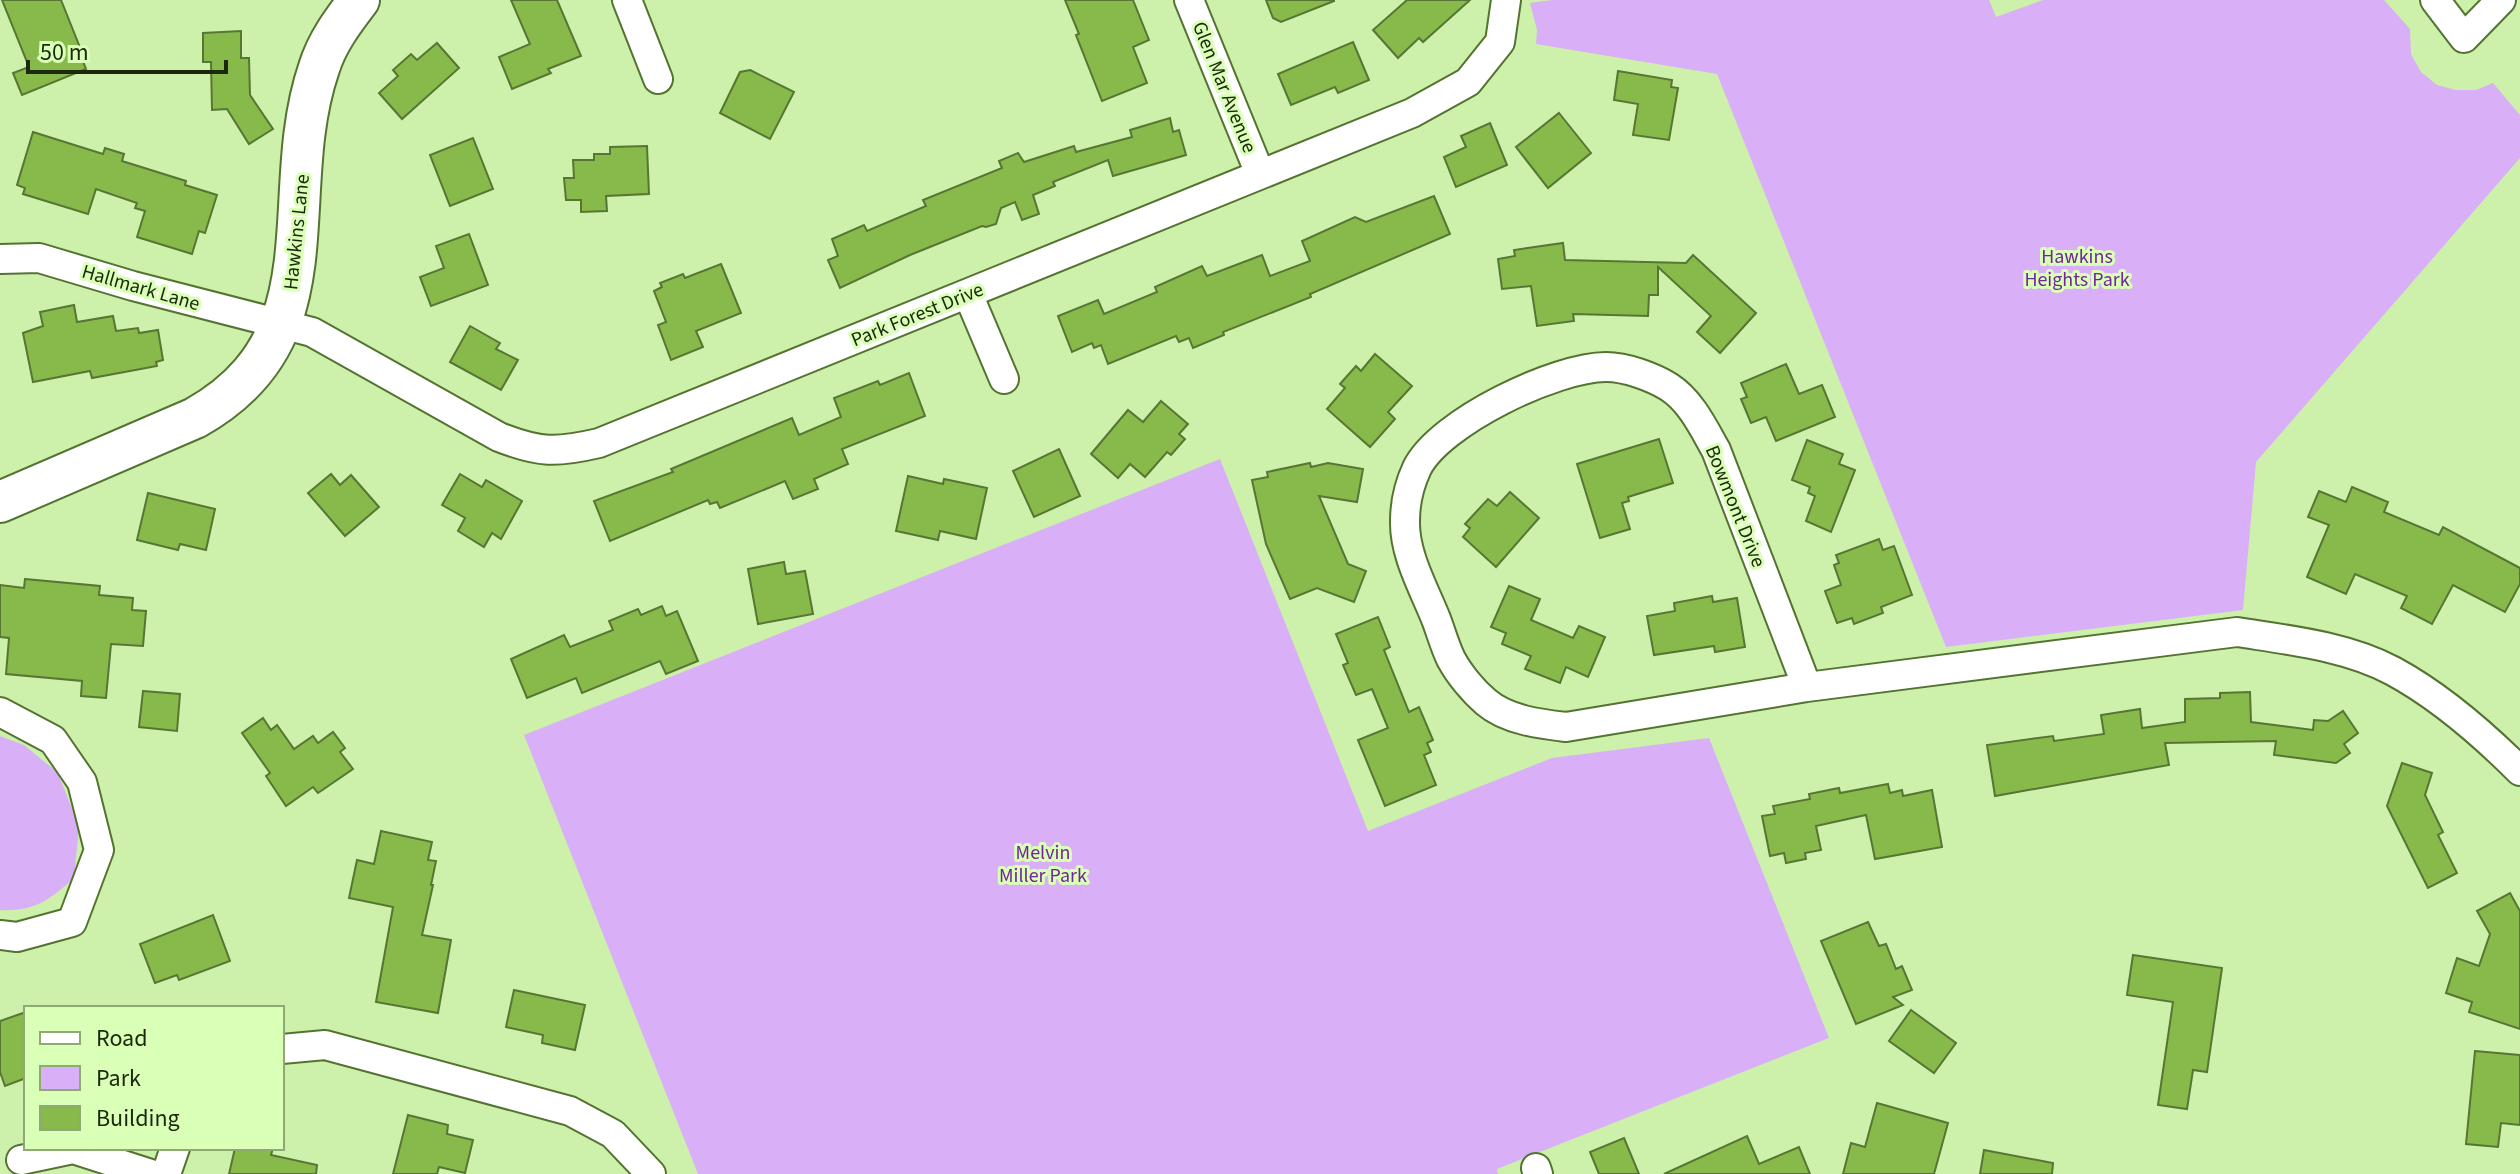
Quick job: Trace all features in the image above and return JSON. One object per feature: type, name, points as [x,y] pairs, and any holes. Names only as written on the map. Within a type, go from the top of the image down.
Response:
[{"type":"street","name":"Hawkins Lane","points":[[0,502],[123,451],[221,403],[245,382],[268,352],[281,325],[292,286],[307,119],[318,68],[332,37],[359,0]]},
{"type":"street","points":[[627,0],[658,79]]},
{"type":"street","name":"Glen Mar Avenue","points":[[1189,0],[1260,174]]},
{"type":"street","name":"Park Forest Drive","points":[[281,325],[312,332],[499,437],[528,448],[562,452],[599,443],[1412,113],[1468,82],[1500,42],[1506,0]]},
{"type":"street","points":[[2435,0],[2464,38],[2501,0]]},
{"type":"street","name":"Hallmark Lane","points":[[0,259],[39,258],[281,325]]},
{"type":"street","points":[[968,294],[1004,379]]},
{"type":"street","name":"Bowmont Drive","points":[[1807,687],[1716,450],[1695,414],[1671,388],[1644,376],[1608,367],[1577,370],[1486,409],[1458,425],[1433,445],[1418,467],[1409,493],[1405,523],[1409,551],[1451,659],[1487,703],[1512,716],[1566,727],[1807,687],[2237,632],[2305,643],[2391,670],[2451,710],[2520,771]]},
{"type":"street","points":[[0,712],[53,740],[61,751],[82,782],[99,850],[72,922],[17,937],[0,935]]},
{"type":"street","points":[[284,1049],[325,1045],[570,1111],[613,1134],[651,1174]]},
{"type":"street","points":[[21,1160],[68,1150]]},
{"type":"street","points":[[76,1150],[151,1174]]},
{"type":"street","points":[[166,1174],[174,1150]]},
{"type":"green space","name":"Hawkins Heights Park","points":[[1552,0],[1989,0],[1996,17],[2043,0],[2384,0],[2410,29],[2411,54],[2421,72],[2437,85],[2456,90],[2476,90],[2493,83],[2520,115],[2520,158],[2256,462],[2243,610],[1946,647],[1717,74],[1536,44],[1537,30],[1530,3]]},
{"type":"green space","name":"Melvin Miller Park","points":[[1220,459],[1368,831],[1552,758],[1709,738],[1829,1038],[1497,1169],[1498,1174],[698,1174],[524,735]]},
{"type":"green space","points":[[0,736],[24,745],[58,773],[79,827],[74,878],[41,903],[23,909],[0,910]]},
{"type":"building","points":[[2,0],[61,0],[86,69],[22,95],[13,73],[29,67]]},
{"type":"building","points":[[511,0],[557,0],[581,56],[548,69],[551,73],[512,89],[499,57],[530,44]]},
{"type":"building","points":[[1065,0],[1133,0],[1149,40],[1133,47],[1147,83],[1102,101]]},
{"type":"building","points":[[1266,0],[1334,1],[1281,22],[1273,18]]},
{"type":"building","points":[[1407,0],[1470,0],[1423,42],[1419,38],[1398,58],[1373,30]]},
{"type":"building","points":[[241,31],[241,58],[249,58],[250,95],[273,129],[249,144],[227,109],[212,110],[211,62],[203,62],[203,33]]},
{"type":"building","points":[[1353,42],[1369,80],[1338,93],[1335,87],[1291,105],[1278,74]]},
{"type":"building","points":[[437,43],[459,68],[402,119],[379,93],[398,76],[393,70],[411,54],[417,60]]},
{"type":"building","points":[[750,70],[794,92],[770,139],[720,113],[740,72]]},
{"type":"building","points":[[1618,71],[1672,80],[1671,87],[1678,88],[1669,140],[1633,135],[1638,104],[1614,100]]},
{"type":"building","points":[[1559,113],[1591,153],[1548,188],[1516,147]]},
{"type":"building","points":[[1170,118],[1173,132],[1179,130],[1186,155],[1113,176],[1108,160],[1053,182],[1055,186],[1033,195],[1039,214],[1022,220],[1015,202],[1001,208],[996,224],[982,226],[910,255],[840,288],[828,260],[838,256],[832,239],[864,225],[867,231],[926,206],[923,200],[1002,168],[999,161],[1018,153],[1024,162],[1074,146],[1076,152],[1132,137],[1130,130]]},
{"type":"building","points":[[1490,123],[1507,165],[1456,187],[1444,157],[1466,147],[1461,136]]},
{"type":"building","points":[[33,132],[103,154],[105,148],[124,154],[122,161],[186,181],[185,185],[217,195],[205,233],[199,231],[192,254],[137,237],[145,211],[135,208],[137,203],[96,189],[88,214],[23,194],[25,188],[17,185]]},
{"type":"building","points":[[473,138],[493,189],[450,206],[430,155]]},
{"type":"building","points":[[647,146],[649,194],[606,196],[607,211],[581,212],[581,200],[566,200],[564,178],[574,178],[573,160],[594,160],[594,154],[610,154],[610,147]]},
{"type":"building","points":[[1434,196],[1450,234],[1310,294],[1311,297],[1223,332],[1224,335],[1193,348],[1189,338],[1179,342],[1176,336],[1108,364],[1101,345],[1094,348],[1092,343],[1072,352],[1058,316],[1098,300],[1104,314],[1157,292],[1155,287],[1202,266],[1207,276],[1262,255],[1270,276],[1310,261],[1302,241],[1355,217],[1366,222]]},
{"type":"building","points":[[469,234],[488,285],[431,306],[420,277],[444,268],[436,246]]},
{"type":"building","points":[[1563,243],[1565,260],[1686,263],[1693,255],[1756,313],[1720,353],[1697,332],[1711,316],[1658,267],[1658,295],[1649,295],[1648,316],[1573,314],[1574,321],[1537,326],[1531,286],[1502,289],[1498,259],[1515,256],[1514,250]]},
{"type":"building","points":[[721,264],[741,313],[696,331],[703,347],[671,360],[658,325],[666,322],[654,291],[662,287],[660,283],[683,274],[685,278]]},
{"type":"building","points":[[74,305],[77,322],[113,316],[116,331],[138,328],[139,333],[158,330],[163,360],[156,362],[157,366],[92,378],[90,371],[33,382],[23,333],[43,326],[40,312]]},
{"type":"building","points":[[470,326],[500,343],[496,349],[518,360],[501,390],[450,362]]},
{"type":"building","points":[[1375,354],[1412,386],[1388,412],[1395,419],[1370,447],[1327,409],[1345,388],[1340,384],[1356,366],[1361,371]]},
{"type":"building","points":[[1786,364],[1799,394],[1822,385],[1835,417],[1776,441],[1766,417],[1751,423],[1741,399],[1747,397],[1741,383]]},
{"type":"building","points":[[909,373],[925,416],[842,449],[848,464],[814,479],[818,489],[793,499],[785,481],[720,508],[717,502],[710,504],[708,500],[610,541],[594,501],[673,472],[671,469],[792,418],[799,435],[841,417],[834,398]]},
{"type":"building","points":[[1161,401],[1188,424],[1179,434],[1185,439],[1171,455],[1167,452],[1145,477],[1130,464],[1118,478],[1091,454],[1128,410],[1143,422]]},
{"type":"building","points":[[1659,439],[1673,483],[1628,497],[1629,501],[1622,503],[1630,529],[1600,538],[1577,464]]},
{"type":"building","points":[[1807,440],[1843,454],[1839,464],[1855,470],[1831,532],[1806,521],[1815,496],[1808,493],[1810,487],[1792,480]]},
{"type":"building","points":[[1059,449],[1080,496],[1034,517],[1013,471]]},
{"type":"building","points":[[1310,463],[1311,467],[1328,463],[1363,469],[1357,502],[1319,496],[1348,564],[1366,571],[1354,602],[1317,588],[1290,599],[1266,544],[1252,480],[1268,477],[1267,472]]},
{"type":"building","points":[[331,474],[340,485],[351,475],[379,507],[345,536],[308,493]]},
{"type":"building","points":[[460,474],[482,487],[486,480],[522,501],[501,539],[492,533],[484,547],[458,531],[465,518],[442,505]]},
{"type":"building","points":[[908,476],[943,484],[944,479],[987,488],[976,539],[940,531],[938,540],[896,531]]},
{"type":"building","points":[[2352,487],[2388,502],[2384,512],[2439,535],[2443,527],[2520,568],[2520,584],[2505,612],[2453,585],[2432,624],[2401,608],[2407,596],[2355,574],[2346,594],[2307,577],[2329,525],[2308,517],[2319,491],[2346,502]]},
{"type":"building","points":[[1510,492],[1539,518],[1496,567],[1463,537],[1470,528],[1465,524],[1488,499],[1497,506]]},
{"type":"building","points":[[148,493],[215,509],[206,550],[180,544],[178,550],[137,540]]},
{"type":"building","points":[[1879,539],[1883,550],[1894,546],[1912,595],[1881,607],[1883,613],[1854,624],[1852,618],[1837,623],[1825,591],[1841,585],[1834,565],[1839,563],[1836,555]]},
{"type":"building","points":[[784,562],[786,574],[805,571],[813,614],[758,624],[748,569]]},
{"type":"building","points":[[25,579],[100,586],[99,595],[133,598],[132,610],[146,611],[143,646],[111,644],[106,698],[81,696],[82,681],[6,674],[9,638],[0,637],[0,585],[24,588]]},
{"type":"building","points":[[1509,586],[1540,599],[1531,620],[1573,638],[1579,626],[1605,637],[1588,677],[1566,667],[1560,683],[1525,669],[1531,656],[1502,644],[1506,633],[1491,627]]},
{"type":"building","points":[[1712,596],[1713,602],[1737,598],[1745,647],[1715,652],[1714,646],[1654,655],[1647,616],[1675,611],[1674,603]]},
{"type":"building","points":[[662,606],[666,616],[677,611],[698,661],[666,674],[660,661],[582,693],[576,678],[527,698],[511,659],[564,635],[570,647],[613,630],[609,621],[638,609],[641,615]]},
{"type":"building","points":[[1378,617],[1390,647],[1384,650],[1409,712],[1419,707],[1433,740],[1427,743],[1431,752],[1424,755],[1436,785],[1385,806],[1358,740],[1388,728],[1372,689],[1356,695],[1343,665],[1348,663],[1336,634]]},
{"type":"building","points":[[143,691],[180,694],[177,731],[139,727]]},
{"type":"building","points":[[2250,692],[2251,722],[2313,730],[2314,720],[2328,721],[2343,711],[2358,733],[2344,744],[2350,753],[2336,763],[2274,755],[2276,741],[2165,743],[2169,765],[1995,796],[1987,745],[2053,736],[2054,741],[2104,734],[2101,715],[2140,709],[2142,728],[2185,722],[2185,699],[2220,698],[2220,693]]},
{"type":"building","points":[[263,718],[271,730],[277,725],[294,749],[313,736],[318,743],[333,732],[345,748],[340,752],[353,769],[318,793],[313,787],[286,806],[266,776],[270,773],[242,733]]},
{"type":"building","points":[[2402,763],[2432,773],[2425,795],[2443,832],[2438,835],[2457,873],[2428,888],[2387,806]]},
{"type":"building","points":[[1888,784],[1890,793],[1902,790],[1903,796],[1932,790],[1942,847],[1875,859],[1866,815],[1816,826],[1821,850],[1805,853],[1806,859],[1786,863],[1784,853],[1770,856],[1762,816],[1775,814],[1773,806],[1810,799],[1809,794],[1839,788],[1840,793]]},
{"type":"building","points":[[381,831],[432,842],[428,860],[436,861],[422,935],[451,940],[438,1013],[376,1002],[393,907],[349,898],[357,860],[374,864]]},
{"type":"building","points":[[2510,893],[2520,911],[2520,1029],[2469,1012],[2472,1002],[2446,993],[2457,958],[2479,966],[2490,934],[2477,911]]},
{"type":"building","points":[[213,915],[230,961],[179,980],[177,975],[155,983],[140,944]]},
{"type":"building","points":[[1868,922],[1879,946],[1886,944],[1896,969],[1902,966],[1912,990],[1893,997],[1903,1005],[1856,1024],[1821,941]]},
{"type":"building","points":[[2133,955],[2222,968],[2207,1072],[2193,1070],[2187,1109],[2158,1105],[2173,1002],[2127,995]]},
{"type":"building","points":[[514,990],[585,1005],[575,1050],[542,1043],[543,1035],[506,1027]]},
{"type":"building","points":[[1911,1010],[1956,1043],[1934,1073],[1889,1041]]},
{"type":"building","points":[[24,1013],[24,1079],[5,1086],[0,1072],[0,1021]]},
{"type":"building","points":[[2475,1051],[2520,1055],[2520,1125],[2501,1123],[2498,1147],[2466,1144]]},
{"type":"building","points":[[1877,1103],[1948,1123],[1934,1174],[1843,1174],[1851,1143],[1865,1147]]},
{"type":"building","points":[[408,1115],[448,1125],[447,1134],[473,1140],[465,1173],[439,1167],[437,1174],[393,1174]]},
{"type":"building","points":[[1747,1136],[1759,1164],[1799,1147],[1810,1174],[1664,1174]]},
{"type":"building","points":[[1624,1138],[1639,1174],[1599,1174],[1590,1152]]},
{"type":"building","points":[[235,1150],[272,1150],[271,1155],[317,1165],[316,1174],[229,1174]]},
{"type":"building","points":[[1984,1150],[2053,1163],[2052,1174],[1980,1174]]}]
